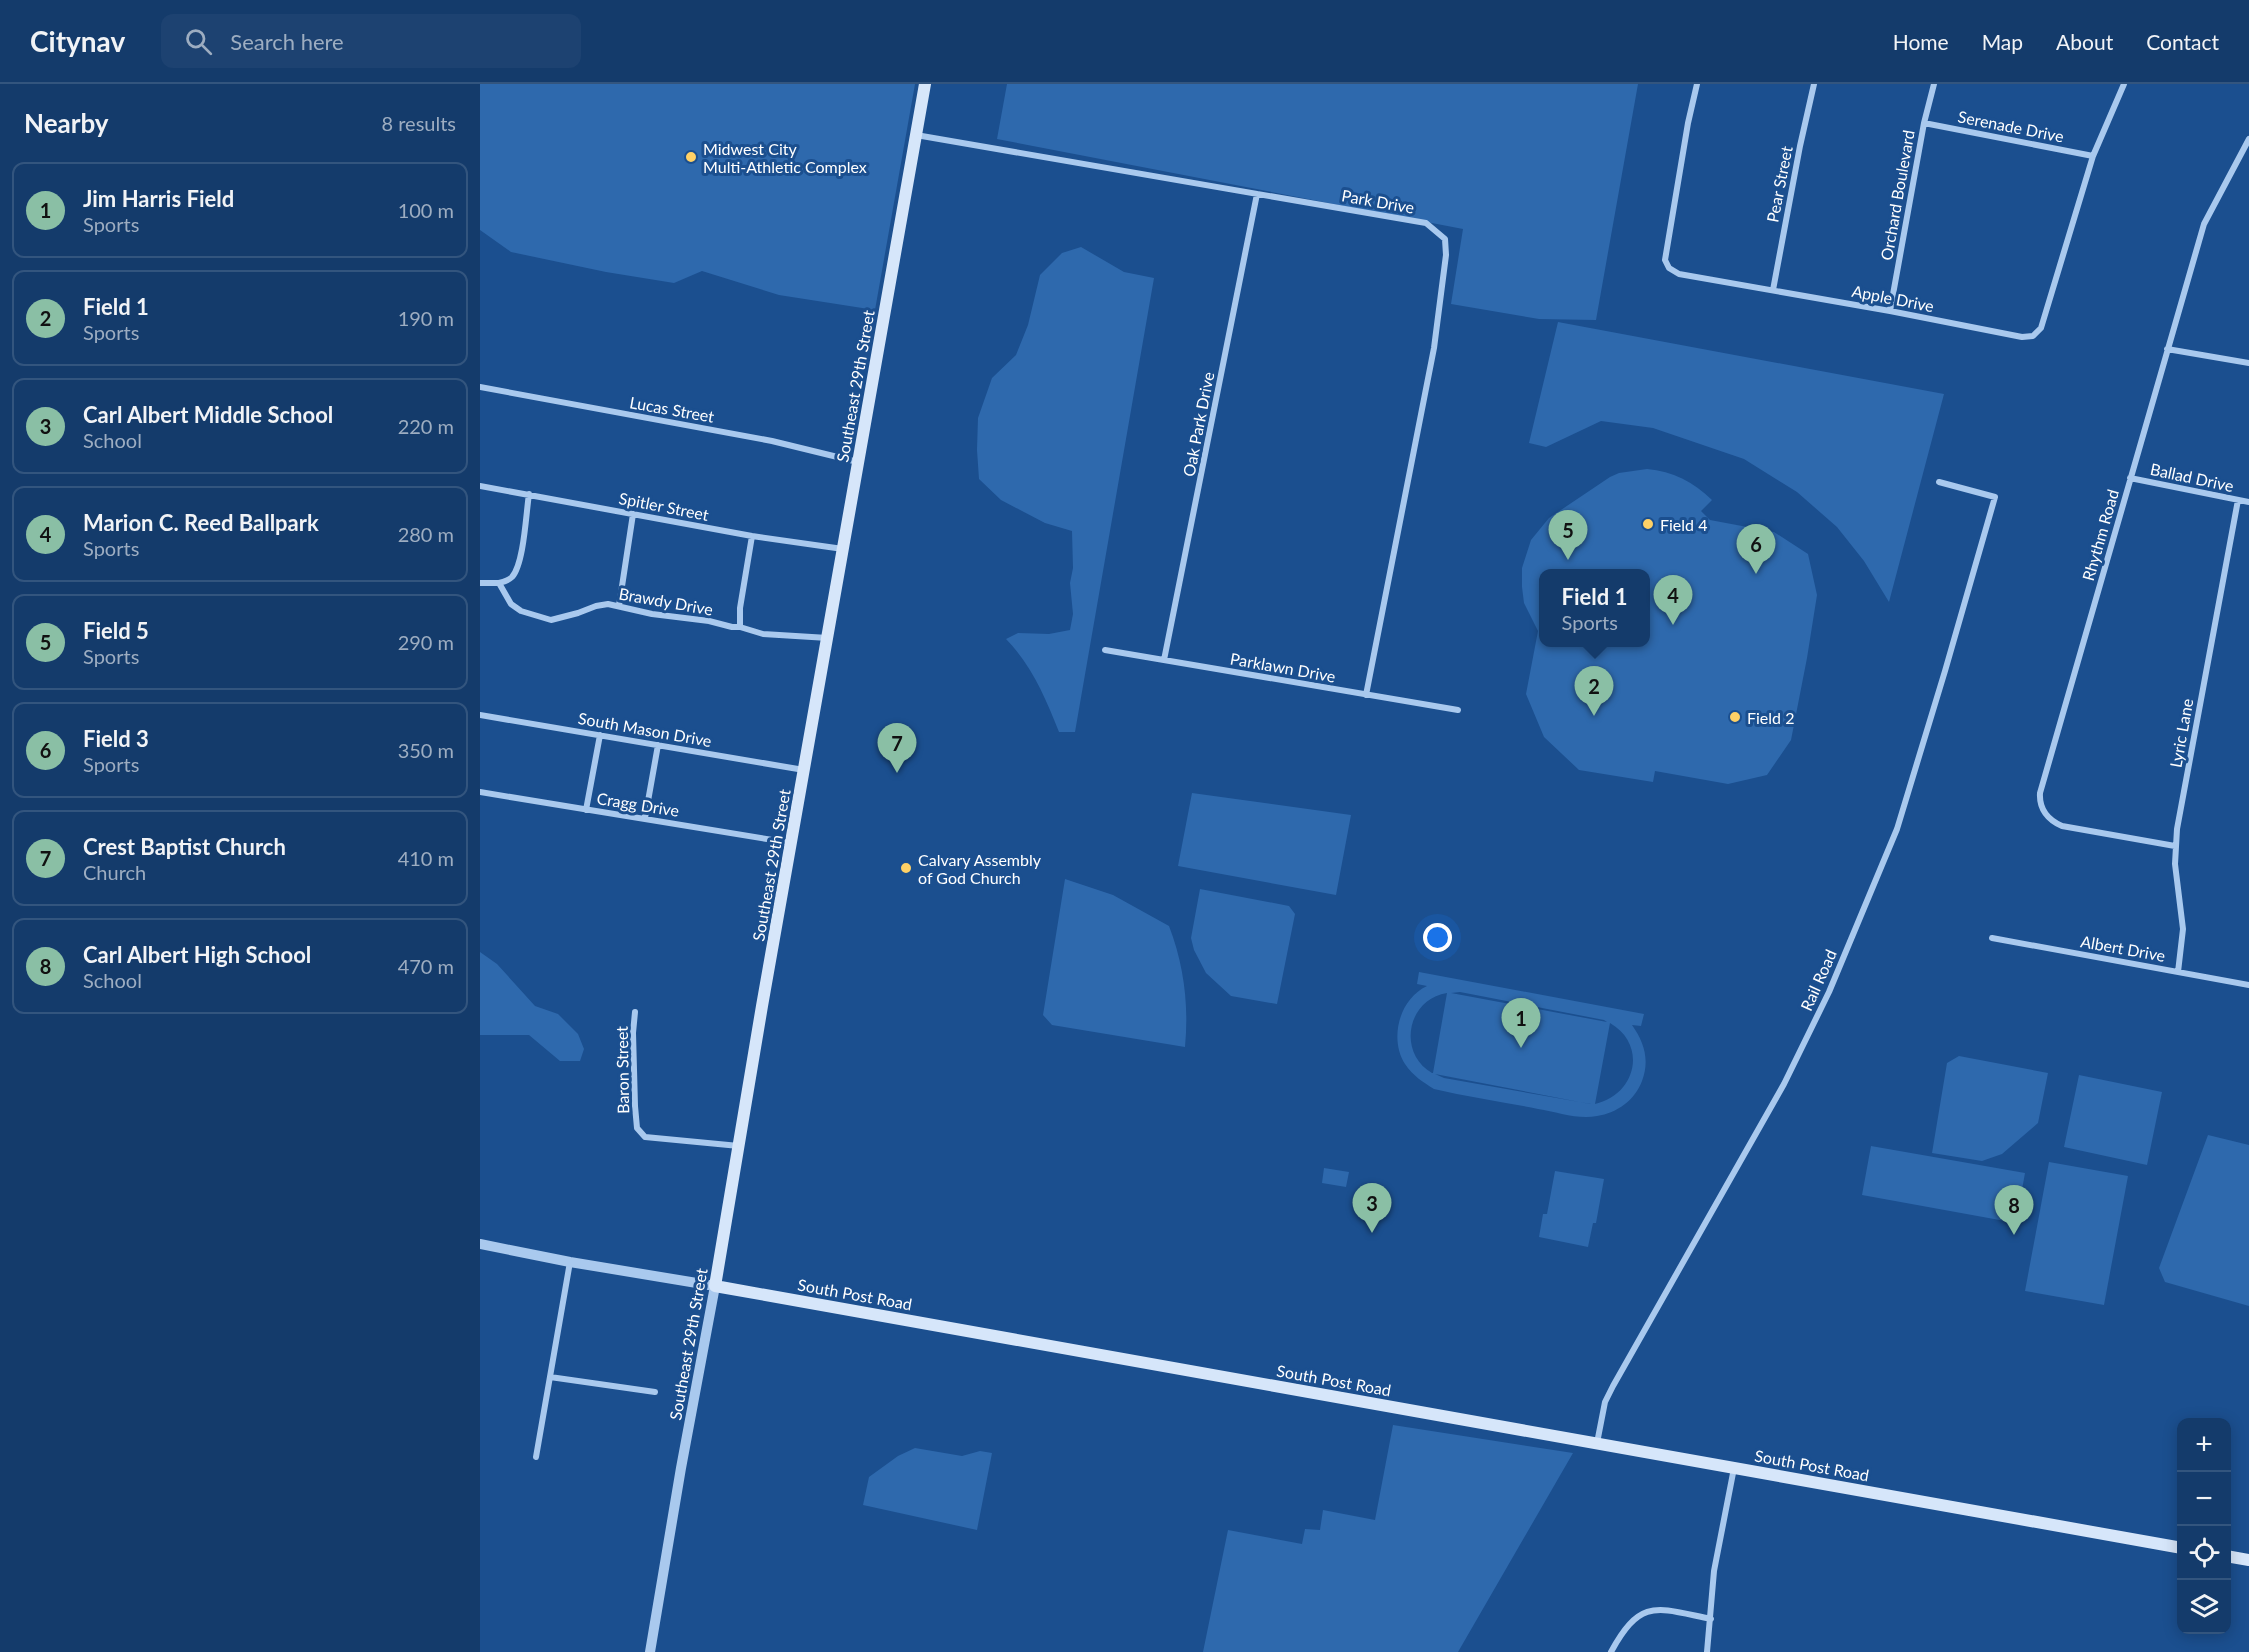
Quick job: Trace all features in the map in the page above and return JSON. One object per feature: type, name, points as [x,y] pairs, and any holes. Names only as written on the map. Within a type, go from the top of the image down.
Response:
[{"type":"main road","name":"Southeast 29th Street","points":[[715,1286],[925,84]]},
{"type":"main road","name":"South Post Road","points":[[715,1286],[2177,1547]]},
{"type":"main road","points":[[2231,1557],[2249,1560]]},
{"type":"street","name":"Apple Drive","points":[[1696,84],[1665,260],[1668,268],[1678,274],[2022,337],[2033,336],[2041,328],[2093,156],[2124,84]]},
{"type":"street","name":"Pear Street","points":[[1773,290],[1814,84]]},
{"type":"street","name":"Orchard Boulevard","points":[[1890,311],[1924,123],[1934,84]]},
{"type":"street","name":"Serenade Drive","points":[[1924,123],[2093,156]]},
{"type":"street","name":"Park Drive","points":[[915,135],[1426,223],[1445,239],[1446,255],[1434,348],[1366,695]]},
{"type":"street","name":"Rhythm Road","points":[[2175,846],[2062,826],[2043,810],[2040,800],[2204,224],[2249,139]]},
{"type":"street","name":"Oak Park Drive","points":[[1164,660],[1257,194]]},
{"type":"street","points":[[2167,349],[2249,363]]},
{"type":"street","name":"Lucas Street","points":[[480,387],[772,441],[858,462]]},
{"type":"street","name":"Ballad Drive","points":[[2130,478],[2249,502]]},
{"type":"street","name":"Rail Road","points":[[1597,1444],[1605,1402],[1784,1084],[1819,1013],[1897,830],[1986,534],[1995,497],[1939,482]]},
{"type":"street","name":"Spitler Street","points":[[480,486],[752,537],[844,549]]},
{"type":"street","points":[[480,583],[499,584],[511,579],[516,570],[522,547],[529,494]]},
{"type":"street","name":"Lyric Lane","points":[[2178,972],[2183,929],[2175,864],[2177,830],[2238,500]]},
{"type":"street","points":[[619,606],[633,514]]},
{"type":"street","points":[[740,627],[740,608],[752,537]]},
{"type":"street","name":"Brawdy Drive","points":[[499,584],[511,604],[538,617],[551,620],[596,606],[619,606],[652,614],[740,627],[763,634],[828,638]]},
{"type":"street","name":"Parklawn Drive","points":[[1105,650],[1458,710]]},
{"type":"street","name":"South Mason Drive","points":[[480,715],[804,770]]},
{"type":"street","points":[[586,810],[600,735]]},
{"type":"street","points":[[645,819],[658,745]]},
{"type":"street","name":"Cragg Drive","points":[[480,792],[791,843]]},
{"type":"street","name":"Albert Drive","points":[[1992,938],[2249,985]]},
{"type":"street","name":"Baron Street","points":[[635,1012],[634,1106],[637,1128],[645,1137],[739,1146]]},
{"type":"street","name":"South Post Road","points":[[480,1244],[570,1262],[715,1286]]},
{"type":"street","points":[[536,1457],[570,1262]]},
{"type":"street","name":"Southeast 29th Street","points":[[650,1652],[715,1286]]},
{"type":"street","points":[[550,1377],[655,1392]]},
{"type":"street","points":[[1707,1652],[1712,1619],[1714,1571],[1734,1468]]},
{"type":"street","points":[[1611,1652],[1623,1629],[1647,1611],[1669,1610],[1712,1619]]},
{"type":"shaded area","name":"Midwest City Multi-Athletic Complex","points":[[480,84],[915,84],[875,310],[779,295],[702,271],[674,283],[606,272],[511,252],[480,230]]},
{"type":"shaded area","points":[[1007,84],[1638,84],[1596,320],[1539,319],[1451,304],[1463,229],[997,139]]},
{"type":"shaded area","points":[[1081,247],[1124,272],[1154,278],[1075,732],[1059,732],[1031,671],[1006,639],[1018,633],[1049,634],[1070,630],[1073,614],[1070,583],[1073,568],[1072,531],[1045,523],[1001,500],[979,479],[978,418],[992,378],[1016,355],[1028,325],[1040,275],[1062,253]]},
{"type":"shaded area","points":[[1558,322],[1944,394],[1889,602],[1864,561],[1837,527],[1797,492],[1744,459],[1653,428],[1601,421],[1546,447],[1529,443]]},
{"type":"shaded area","points":[[1647,469],[1674,475],[1690,483],[1712,500],[1701,511],[1710,520],[1774,532],[1808,554],[1817,595],[1807,658],[1791,740],[1767,775],[1728,784],[1655,771],[1653,782],[1579,770],[1544,737],[1526,694],[1538,631],[1524,603],[1522,568],[1531,540],[1549,518],[1619,473]]},
{"type":"shaded area","points":[[1192,793],[1351,815],[1336,895],[1178,866]]},
{"type":"shaded area","points":[[1065,879],[1113,895],[1169,926],[1184,985],[1185,1047],[1052,1025],[1043,1015]]},
{"type":"shaded area","points":[[1200,889],[1289,906],[1295,914],[1277,1004],[1231,996],[1206,973],[1194,950],[1191,938]]},
{"type":"shaded area","points":[[480,952],[497,964],[535,1006],[558,1014],[578,1034],[584,1049],[580,1061],[560,1061],[529,1035],[480,1035]]},
{"type":"shaded area","points":[[1419,972],[1644,1014],[1641,1026],[1632,1025],[1640,1038],[1646,1059],[1639,1088],[1630,1100],[1618,1109],[1590,1117],[1568,1115],[1434,1089],[1408,1068],[1400,1054],[1398,1043],[1399,1020],[1404,1010],[1417,992],[1427,986],[1417,984]],"holes":[[[1460,992],[1607,1022],[1451,993]],[[1447,993],[1432,1073],[1421,1064],[1414,1053],[1411,1028],[1415,1016],[1433,997]],[[1610,1023],[1622,1032],[1629,1044],[1633,1056],[1632,1068],[1628,1080],[1620,1091],[1609,1099],[1595,1104]],[[1435,1074],[1579,1102],[1444,1078]]]},
{"type":"shaded area","points":[[1959,1056],[2048,1073],[2038,1123],[2002,1154],[1982,1161],[1932,1153],[1947,1063]]},
{"type":"shaded area","points":[[2079,1075],[2162,1092],[2147,1165],[2064,1147]]},
{"type":"shaded area","points":[[2208,1135],[2249,1145],[2249,1306],[2165,1282],[2159,1268]]},
{"type":"shaded area","points":[[1871,1146],[2025,1173],[2016,1223],[1862,1195]]},
{"type":"shaded area","points":[[2049,1162],[2128,1176],[2104,1305],[2025,1291]]},
{"type":"shaded area","points":[[1324,1168],[1349,1172],[1346,1187],[1322,1183]]},
{"type":"shaded area","points":[[1555,1171],[1604,1179],[1596,1223],[1593,1223],[1588,1247],[1539,1237],[1543,1214],[1547,1214]]},
{"type":"shaded area","points":[[1393,1425],[1573,1453],[1458,1652],[1203,1652],[1228,1530],[1302,1544],[1305,1529],[1320,1530],[1323,1510],[1375,1520]]},
{"type":"shaded area","points":[[915,1448],[962,1456],[980,1451],[992,1453],[977,1530],[863,1505],[869,1477],[898,1456]]},
{"type":"place","name":"Midwest City Multi-Athletic Complex","points":[[691,157]]},
{"type":"place","name":"Field 4","points":[[1648,524]]},
{"type":"place","name":"Field 5","points":[[1568,560]]},
{"type":"place","name":"Field 3","points":[[1756,574]]},
{"type":"place","name":"Marion C. Reed Ballpark","points":[[1673,625]]},
{"type":"place","name":"Field 1","points":[[1594,716]]},
{"type":"place","name":"Field 2","points":[[1735,717]]},
{"type":"place","name":"Crest Baptist Church","points":[[897,773]]},
{"type":"place","name":"Calvary Assembly of God Church","points":[[906,868]]},
{"type":"place","name":"Jim Harris Field","points":[[1521,1048]]},
{"type":"place","name":"Carl Albert Middle School","points":[[1372,1233]]},
{"type":"place","name":"Carl Albert High School","points":[[2014,1235]]}]
